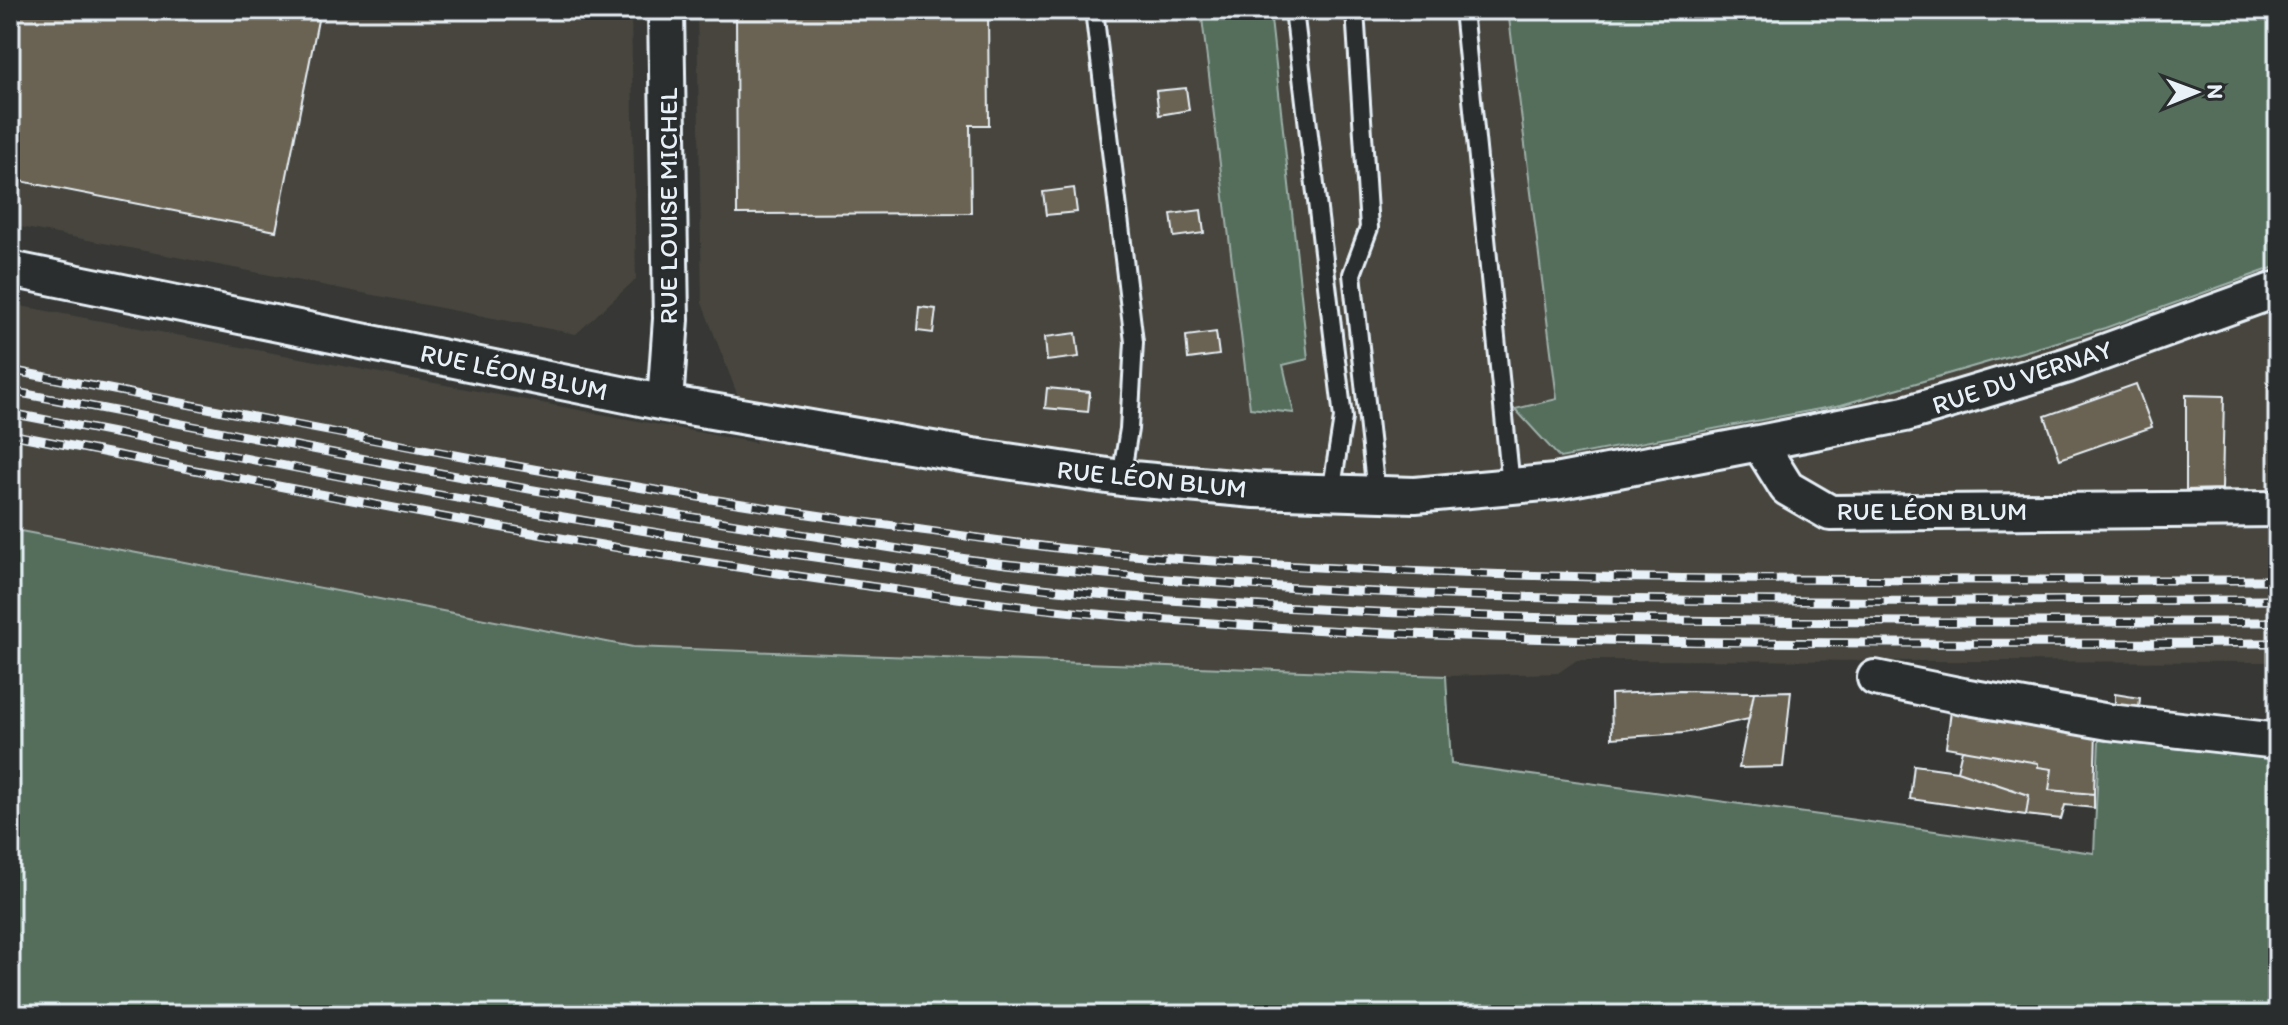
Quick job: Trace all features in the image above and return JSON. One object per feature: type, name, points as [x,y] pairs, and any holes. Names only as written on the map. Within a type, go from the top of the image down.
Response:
[{"type":"street","name":"RUE LOUISE MICHEL","points":[[665,403],[671,319],[666,10]]},
{"type":"street","name":"RUE LÉON BLUM","points":[[10,269],[665,403],[1121,478],[1255,490],[1415,495],[1555,482],[1759,443],[1787,488],[1830,513],[2278,509]]},
{"type":"street","name":"RUE DU VERNAY","points":[[1759,443],[1905,414],[2068,365],[2278,289]]},
{"type":"street","points":[[1875,678],[2109,722],[2278,741]]},
{"type":"lane","points":[[1094,10],[1134,342],[1129,429],[1121,478]]},
{"type":"lane","points":[[1294,10],[1343,418],[1331,493]]},
{"type":"lane","points":[[1355,10],[1369,228],[1352,274],[1376,493]]},
{"type":"lane","points":[[1463,10],[1511,486]]},
{"type":"shaded area","points":[[10,10],[631,10],[636,279],[576,334],[10,225]]},
{"type":"shaded area","points":[[697,10],[2278,10],[2278,662],[1577,660],[1558,673],[1446,676],[633,647],[10,529],[10,304],[756,443],[702,303]]},
{"type":"green space","points":[[1201,10],[1270,10],[1308,359],[1283,365],[1294,413],[1250,408]]},
{"type":"green space","points":[[1508,10],[2278,10],[2278,266],[2105,328],[1841,405],[1560,458],[1515,409],[1557,399]]},
{"type":"green space","points":[[10,529],[633,647],[1446,676],[1451,764],[2094,853],[2099,740],[2278,759],[2278,1015],[10,1015]]},
{"type":"building","points":[[10,10],[320,10],[276,231],[10,179]]},
{"type":"building","points":[[736,10],[988,10],[989,125],[970,125],[971,213],[737,214]]},
{"type":"building","points":[[1186,88],[1189,110],[1159,115],[1156,91]]},
{"type":"building","points":[[1074,188],[1077,212],[1046,215],[1043,192]]},
{"type":"building","points":[[1201,210],[1204,233],[1174,237],[1171,214]]},
{"type":"building","points":[[919,307],[936,309],[933,333],[917,331]]},
{"type":"building","points":[[1216,332],[1219,355],[1188,359],[1186,336]]},
{"type":"building","points":[[1076,333],[1079,357],[1047,361],[1045,337]]},
{"type":"building","points":[[2136,384],[2152,427],[2060,459],[2045,416]]},
{"type":"building","points":[[1047,388],[1090,392],[1088,412],[1045,408]]},
{"type":"building","points":[[2186,395],[2224,396],[2222,489],[2186,490]]},
{"type":"building","points":[[1791,691],[1783,767],[1739,768],[1754,692]]},
{"type":"building","points":[[1754,692],[1749,719],[1684,733],[1612,738],[1611,694]]},
{"type":"building","points":[[2115,694],[2140,698],[2139,708],[2115,704]]},
{"type":"building","points":[[1951,711],[2096,732],[2094,794],[2049,790],[2052,769],[2038,767],[2038,763],[1946,747]]},
{"type":"building","points":[[1962,750],[2038,763],[2038,767],[2052,769],[2049,790],[2094,794],[2094,808],[2065,805],[2061,819],[2026,815],[2029,795],[1957,771]]},
{"type":"building","points":[[1914,765],[1957,771],[2029,795],[2026,815],[1910,799]]},
{"type":"railway","points":[[10,370],[644,488],[1014,543],[1108,553],[1254,564],[1546,576],[2278,580]]},
{"type":"railway","points":[[10,391],[421,470],[731,523],[971,560],[1173,580],[1331,590],[1647,600],[2278,600]]},
{"type":"railway","points":[[10,413],[644,531],[1086,593],[1264,606],[1553,618],[2278,622]]},
{"type":"railway","points":[[10,434],[636,551],[846,583],[1074,612],[1224,624],[1525,638],[1826,643],[2278,643]]}]
